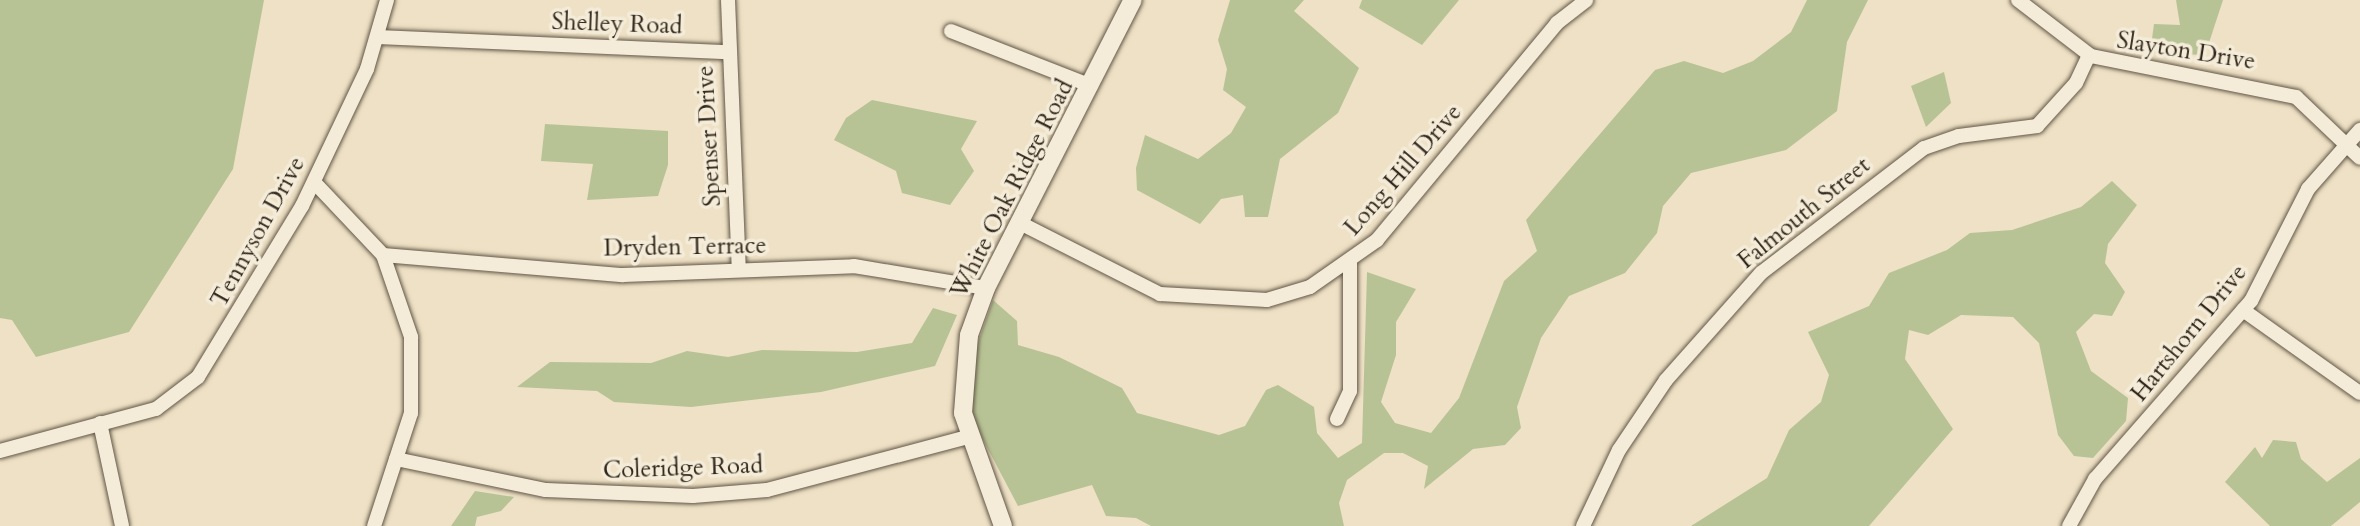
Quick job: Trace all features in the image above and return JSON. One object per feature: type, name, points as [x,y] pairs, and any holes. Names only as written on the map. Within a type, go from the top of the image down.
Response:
[{"type":"street","name":"Tennyson Drive","points":[[0,451],[156,409],[198,377],[314,182],[379,37],[387,0]]},
{"type":"street","name":"Spenser Drive","points":[[728,0],[727,52],[739,270]]},
{"type":"street","name":"White Oak Ridge Road","points":[[1003,526],[968,437],[965,358],[986,288],[1022,224],[1133,0]]},
{"type":"street","name":"Long Hill Drive","points":[[1022,224],[1160,294],[1267,299],[1310,287],[1350,263],[1377,240],[1557,23],[1586,0]]},
{"type":"street","name":"Slayton Drive","points":[[2018,0],[2089,55],[2121,66],[2245,82],[2296,97],[2349,142],[2360,158]]},
{"type":"street","points":[[951,31],[1091,86]]},
{"type":"street","name":"Shelley Road","points":[[379,37],[727,52]]},
{"type":"street","name":"Falmouth Street","points":[[1583,526],[1619,450],[1667,380],[1762,273],[1924,148],[1959,136],[2037,127],[2076,83],[2089,55]]},
{"type":"street","name":"Hartshorn Drive","points":[[2069,526],[2095,479],[2243,310],[2308,189],[2360,130]]},
{"type":"street","points":[[314,182],[383,255],[411,337],[415,377],[396,459],[374,526]]},
{"type":"street","name":"Dryden Terrace","points":[[383,255],[623,275],[884,268],[986,288]]},
{"type":"street","points":[[1337,419],[1350,391],[1350,263]]},
{"type":"street","points":[[2243,310],[2360,393]]},
{"type":"street","points":[[100,423],[122,526]]},
{"type":"street","name":"Coleridge Road","points":[[396,459],[547,490],[693,496],[768,490],[968,437]]},
{"type":"green space","points":[[0,0],[264,0],[233,169],[129,332],[36,357],[12,320],[0,318]]},
{"type":"green space","points":[[1230,0],[1304,0],[1294,11],[1359,68],[1338,113],[1280,159],[1268,217],[1245,217],[1243,195],[1221,199],[1200,224],[1137,190],[1136,168],[1145,135],[1198,159],[1231,133],[1246,107],[1223,90],[1227,69],[1218,40]]},
{"type":"green space","points":[[1362,0],[1459,0],[1422,45],[1359,8]]},
{"type":"green space","points":[[1807,0],[1868,0],[1847,42],[1837,111],[1786,150],[1691,173],[1663,206],[1657,233],[1625,273],[1569,296],[1541,338],[1517,407],[1521,428],[1505,445],[1473,449],[1424,489],[1428,466],[1403,453],[1384,453],[1347,480],[1339,503],[1344,526],[1151,526],[1136,518],[1106,516],[1092,485],[1018,506],[970,415],[977,345],[993,300],[1017,321],[1018,345],[1059,357],[1122,388],[1137,413],[1219,435],[1245,426],[1266,390],[1278,385],[1314,407],[1317,433],[1338,458],[1362,443],[1367,272],[1416,289],[1396,322],[1396,355],[1381,402],[1395,423],[1431,433],[1459,398],[1504,281],[1537,251],[1526,220],[1655,70],[1684,61],[1723,73],[1753,61],[1791,32]]},
{"type":"green space","points":[[2176,0],[2223,0],[2205,55],[2150,53],[2154,24],[2180,25]]},
{"type":"green space","points":[[1944,72],[1951,103],[1926,127],[1911,86]]},
{"type":"green space","points":[[872,100],[977,121],[961,149],[974,171],[950,205],[902,193],[896,171],[834,140],[846,118]]},
{"type":"green space","points":[[545,124],[668,131],[668,165],[658,196],[587,200],[593,164],[541,161]]},
{"type":"green space","points":[[2112,181],[2137,205],[2108,244],[2105,263],[2125,292],[2112,316],[2094,314],[2076,332],[2091,371],[2128,398],[2126,421],[2093,458],[2074,456],[2058,435],[2039,343],[2013,317],[1961,315],[1928,335],[1909,330],[1905,359],[1953,429],[1869,526],[1691,526],[1767,478],[1789,430],[1821,402],[1829,375],[1808,332],[1869,306],[1889,273],[1947,250],[1970,233],[2012,230],[2081,207]]},
{"type":"green space","points":[[933,308],[957,315],[935,366],[821,392],[691,407],[614,402],[597,391],[517,387],[550,362],[651,363],[687,351],[728,357],[762,350],[857,352],[912,343]]},
{"type":"green space","points":[[2273,440],[2296,442],[2301,459],[2327,482],[2360,458],[2360,502],[2331,526],[2270,526],[2225,482],[2255,447],[2262,458]]},
{"type":"green space","points":[[475,491],[514,497],[501,511],[477,517],[475,526],[451,526]]}]
